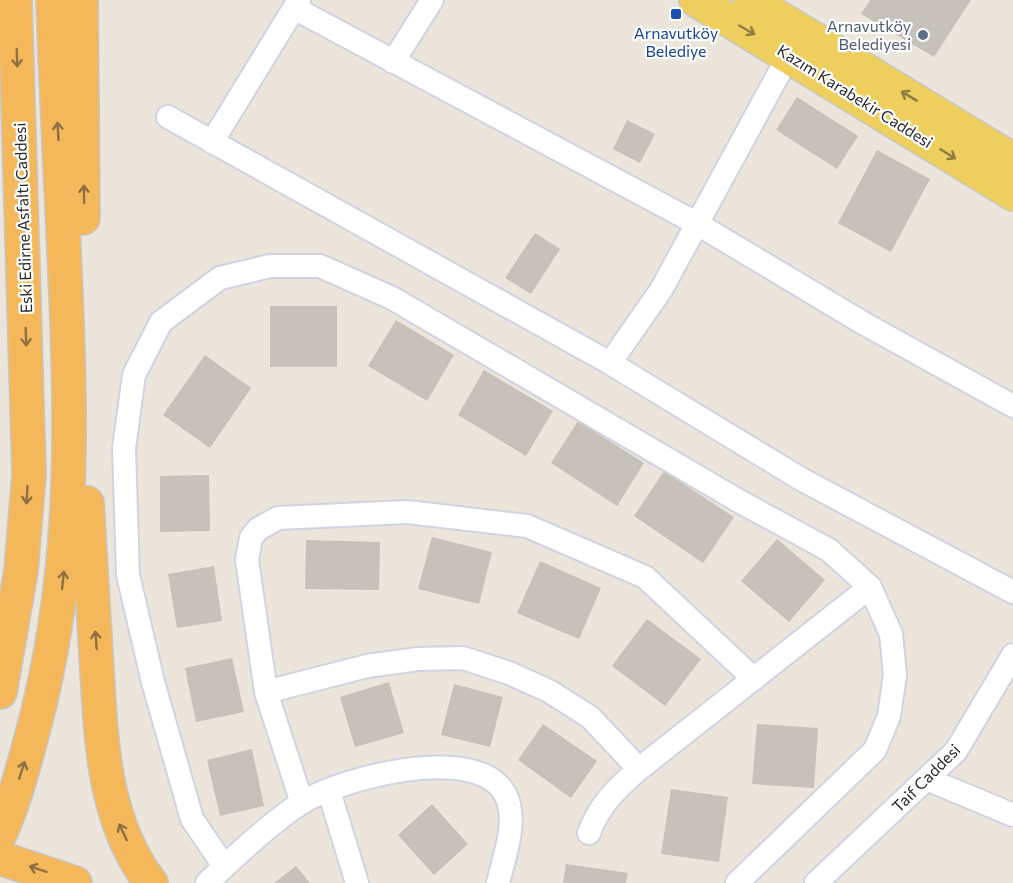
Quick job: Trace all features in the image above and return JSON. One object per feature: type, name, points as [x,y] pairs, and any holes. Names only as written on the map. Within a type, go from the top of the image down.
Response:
[{"type":"highway","name":"Eski Edirne Asfaltı Caddesi","points":[[0,692],[21,572],[29,436],[15,0]]},
{"type":"highway","points":[[53,0],[71,428],[67,531],[61,599],[41,702],[1,839],[75,883]]},
{"type":"highway","points":[[68,336],[84,213],[81,0]]},
{"type":"highway","points":[[71,428],[79,455],[87,502],[106,771],[116,817],[140,868],[151,883]]},
{"type":"main road","name":"Kazım Karabekir Caddesi","points":[[696,0],[1012,191]]},
{"type":"main road","name":"Kazım Karabekir Caddesi","points":[[750,0],[1008,153]]},
{"type":"street","points":[[393,62],[432,0]]},
{"type":"street","points":[[212,142],[297,4],[393,62],[696,223],[863,323],[1013,406]]},
{"type":"street","points":[[610,363],[661,290],[789,55]]},
{"type":"street","points":[[168,117],[610,363],[801,479],[1013,592]]},
{"type":"street","points":[[224,866],[192,819],[153,682],[128,574],[124,448],[134,375],[161,322],[220,278],[270,266],[320,266],[392,298],[829,550],[870,587],[891,634],[895,675],[890,716],[875,750],[737,883]]},
{"type":"street","points":[[302,803],[266,692],[247,560],[251,538],[258,529],[278,518],[407,512],[527,526],[645,577],[754,679]]},
{"type":"street","points":[[589,833],[595,817],[609,796],[639,769],[870,587]]},
{"type":"street","name":"Taif Caddesi","points":[[816,883],[956,751],[1013,655]]},
{"type":"street","points":[[266,692],[367,666],[418,659],[463,658],[509,673],[549,691],[590,717],[639,769]]},
{"type":"street","points":[[207,883],[224,866],[302,803],[355,780],[430,767],[471,769],[484,774],[501,788],[510,808],[511,822],[498,883]]},
{"type":"street","points":[[927,779],[1013,814]]},
{"type":"street","points":[[329,791],[357,883]]},
{"type":"building","name":"Arnavutköy Belediyesi","points":[[870,0],[971,0],[934,57],[861,14]]},
{"type":"building","points":[[797,97],[858,136],[837,169],[776,130]]},
{"type":"building","points":[[627,120],[655,134],[640,163],[613,149]]},
{"type":"building","points":[[877,150],[930,179],[891,252],[838,223]]},
{"type":"building","points":[[535,233],[560,249],[531,294],[505,278]]},
{"type":"building","points":[[270,306],[337,306],[337,367],[270,367]]},
{"type":"building","points":[[396,320],[454,355],[427,401],[368,366]]},
{"type":"building","points":[[205,355],[251,388],[210,448],[163,415]]},
{"type":"building","points":[[484,370],[553,411],[526,456],[458,415]]},
{"type":"building","points":[[578,421],[644,463],[617,506],[551,463]]},
{"type":"building","points":[[664,471],[734,517],[703,563],[634,516]]},
{"type":"building","points":[[209,475],[210,531],[160,532],[160,476]]},
{"type":"building","points":[[432,537],[492,552],[479,604],[418,589]]},
{"type":"building","points":[[777,539],[825,580],[789,622],[741,581]]},
{"type":"building","points":[[306,540],[380,542],[379,590],[305,589]]},
{"type":"building","points":[[540,561],[601,588],[579,639],[517,613]]},
{"type":"building","points":[[214,566],[222,621],[177,628],[168,574]]},
{"type":"building","points":[[647,619],[701,659],[665,706],[612,666]]},
{"type":"building","points":[[232,658],[244,712],[196,722],[185,668]]},
{"type":"building","points":[[389,682],[404,733],[355,747],[340,697]]},
{"type":"building","points":[[454,684],[503,697],[490,747],[441,735]]},
{"type":"building","points":[[543,724],[597,761],[571,798],[518,760]]},
{"type":"building","points":[[757,724],[818,728],[814,788],[752,784]]},
{"type":"building","points":[[252,749],[264,806],[220,816],[207,760]]},
{"type":"building","points":[[671,789],[728,797],[719,862],[661,854]]},
{"type":"building","points":[[432,804],[468,844],[434,875],[398,835]]},
{"type":"building","points":[[566,864],[628,873],[626,883],[563,883]]},
{"type":"building","points":[[296,866],[310,883],[274,883]]},
{"type":"place","name":"Arnavutköy Belediye","points":[[676,14]]},
{"type":"place","name":"Arnavutköy Belediyesi","points":[[923,35]]}]
